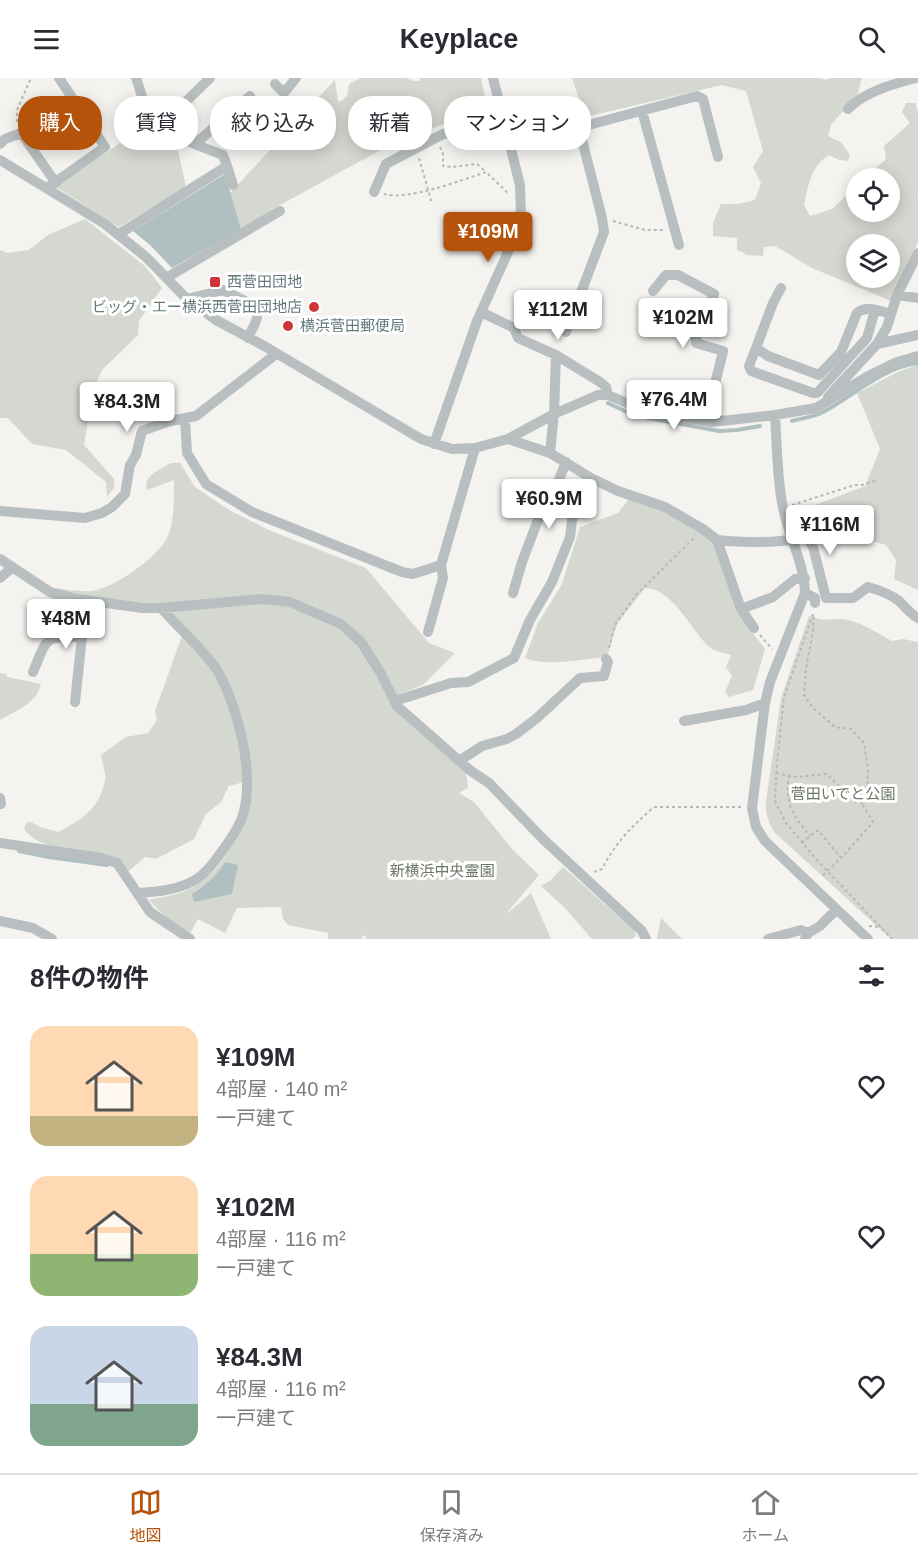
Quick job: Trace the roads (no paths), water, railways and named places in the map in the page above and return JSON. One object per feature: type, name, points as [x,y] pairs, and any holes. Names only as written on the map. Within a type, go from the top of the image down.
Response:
[{"type":"street","points":[[51,185],[105,147],[59,78]]},
{"type":"street","points":[[136,78],[142,96]]},
{"type":"street","points":[[192,96],[210,78]]},
{"type":"street","points":[[275,84],[284,93],[296,78]]},
{"type":"street","points":[[493,78],[497,96]]},
{"type":"street","points":[[848,109],[855,101],[915,78]]},
{"type":"street","points":[[591,125],[697,96],[704,99],[718,157]]},
{"type":"street","points":[[642,111],[679,245]]},
{"type":"street","points":[[198,141],[210,131]]},
{"type":"street","points":[[0,144],[5,139],[21,133],[51,185]]},
{"type":"street","points":[[379,193],[386,164],[444,135]]},
{"type":"street","points":[[198,145],[223,155],[233,185]]},
{"type":"street","points":[[434,444],[481,312],[517,232],[521,215],[521,196],[511,150]]},
{"type":"street","points":[[566,332],[604,232],[585,150]]},
{"type":"street","points":[[0,160],[51,185],[119,234],[146,257],[187,299],[216,320],[412,434],[434,444],[452,448],[475,448],[508,439],[554,414],[598,395],[608,395],[646,411],[712,422],[816,408],[868,376],[897,362],[918,356]]},
{"type":"street","points":[[119,234],[227,166]]},
{"type":"street","points":[[166,278],[280,211]]},
{"type":"street","points":[[825,403],[877,344],[887,327],[897,295],[918,253]]},
{"type":"street","points":[[653,291],[666,275],[678,275],[714,294],[696,336],[696,343],[723,351],[712,392],[710,405],[712,422]]},
{"type":"street","points":[[781,288],[749,366],[751,371],[813,393],[818,393],[867,338],[875,310]]},
{"type":"street","points":[[187,299],[223,291],[255,306],[258,310],[257,317],[248,338]]},
{"type":"street","points":[[897,295],[918,298]]},
{"type":"street","points":[[756,348],[768,356],[819,375],[841,352],[857,313],[864,309],[891,314]]},
{"type":"street","points":[[481,312],[514,328],[518,338],[556,356],[600,382],[606,387],[608,395]]},
{"type":"street","points":[[877,344],[918,335]]},
{"type":"street","points":[[0,511],[85,518],[102,513],[125,494],[130,465],[136,455],[142,431],[170,421],[185,420],[196,416],[276,354]]},
{"type":"street","points":[[550,453],[556,356]]},
{"type":"street","points":[[775,415],[783,508],[805,578],[805,593],[770,682],[765,703],[753,808],[756,827],[765,841],[868,939]]},
{"type":"street","points":[[185,420],[187,453],[206,484],[252,512],[402,572],[413,573],[441,565]]},
{"type":"street","points":[[508,439],[550,453],[591,478],[618,491],[665,507],[703,529],[717,540],[741,609],[754,628]]},
{"type":"street","points":[[428,632],[443,578],[441,565],[475,448]]},
{"type":"street","points":[[513,593],[538,520],[566,462]]},
{"type":"street","points":[[394,700],[451,683],[468,682],[514,658],[530,620],[552,582],[570,537],[572,520],[579,500],[591,478]]},
{"type":"street","points":[[717,540],[753,542],[782,541],[793,538],[808,539],[813,547],[826,598],[853,598],[868,587],[881,590],[900,602],[918,618]]},
{"type":"street","points":[[0,559],[50,592],[86,600],[143,608],[161,608],[262,599],[290,602],[341,624],[361,642],[394,700],[406,714],[471,771],[489,783],[642,931],[646,939]]},
{"type":"street","points":[[0,578],[13,567]]},
{"type":"street","points":[[741,609],[773,597],[795,579],[805,578]]},
{"type":"street","points":[[805,593],[815,598],[814,607]]},
{"type":"street","points":[[75,702],[86,600]]},
{"type":"street","points":[[136,893],[156,892],[198,879],[211,866],[236,831],[244,811],[248,783],[232,699],[217,670],[161,608]]},
{"type":"street","points":[[33,672],[45,642],[55,636],[82,637]]},
{"type":"street","points":[[568,677],[604,676],[608,662],[606,659]]},
{"type":"street","points":[[459,761],[483,746],[516,734],[580,678]]},
{"type":"street","points":[[684,721],[746,710],[765,703]]},
{"type":"street","points":[[0,843],[102,858],[117,863],[150,912],[190,939]]},
{"type":"street","points":[[768,939],[801,930],[806,936],[836,910]]},
{"type":"street","points":[[0,921],[33,928],[52,939]]},
{"type":"waterway","points":[[792,421],[819,414],[880,376],[918,363]]},
{"type":"waterway","points":[[608,403],[627,412],[641,415]]},
{"type":"waterway","points":[[648,418],[719,431],[760,426]]},
{"type":"waterway","points":[[19,851],[107,865]]},
{"type":"place","name":"西菅田団地","points":[[215,282]]},
{"type":"place","name":"ビッグ・エー横浜西菅田団地店","points":[[314,307]]},
{"type":"place","name":"横浜菅田郵便局","points":[[288,326]]},
{"type":"park label","name":"菅田いでと公園","points":[[843,794]]},
{"type":"park label","name":"新横浜中央霊園","points":[[442,871]]}]
